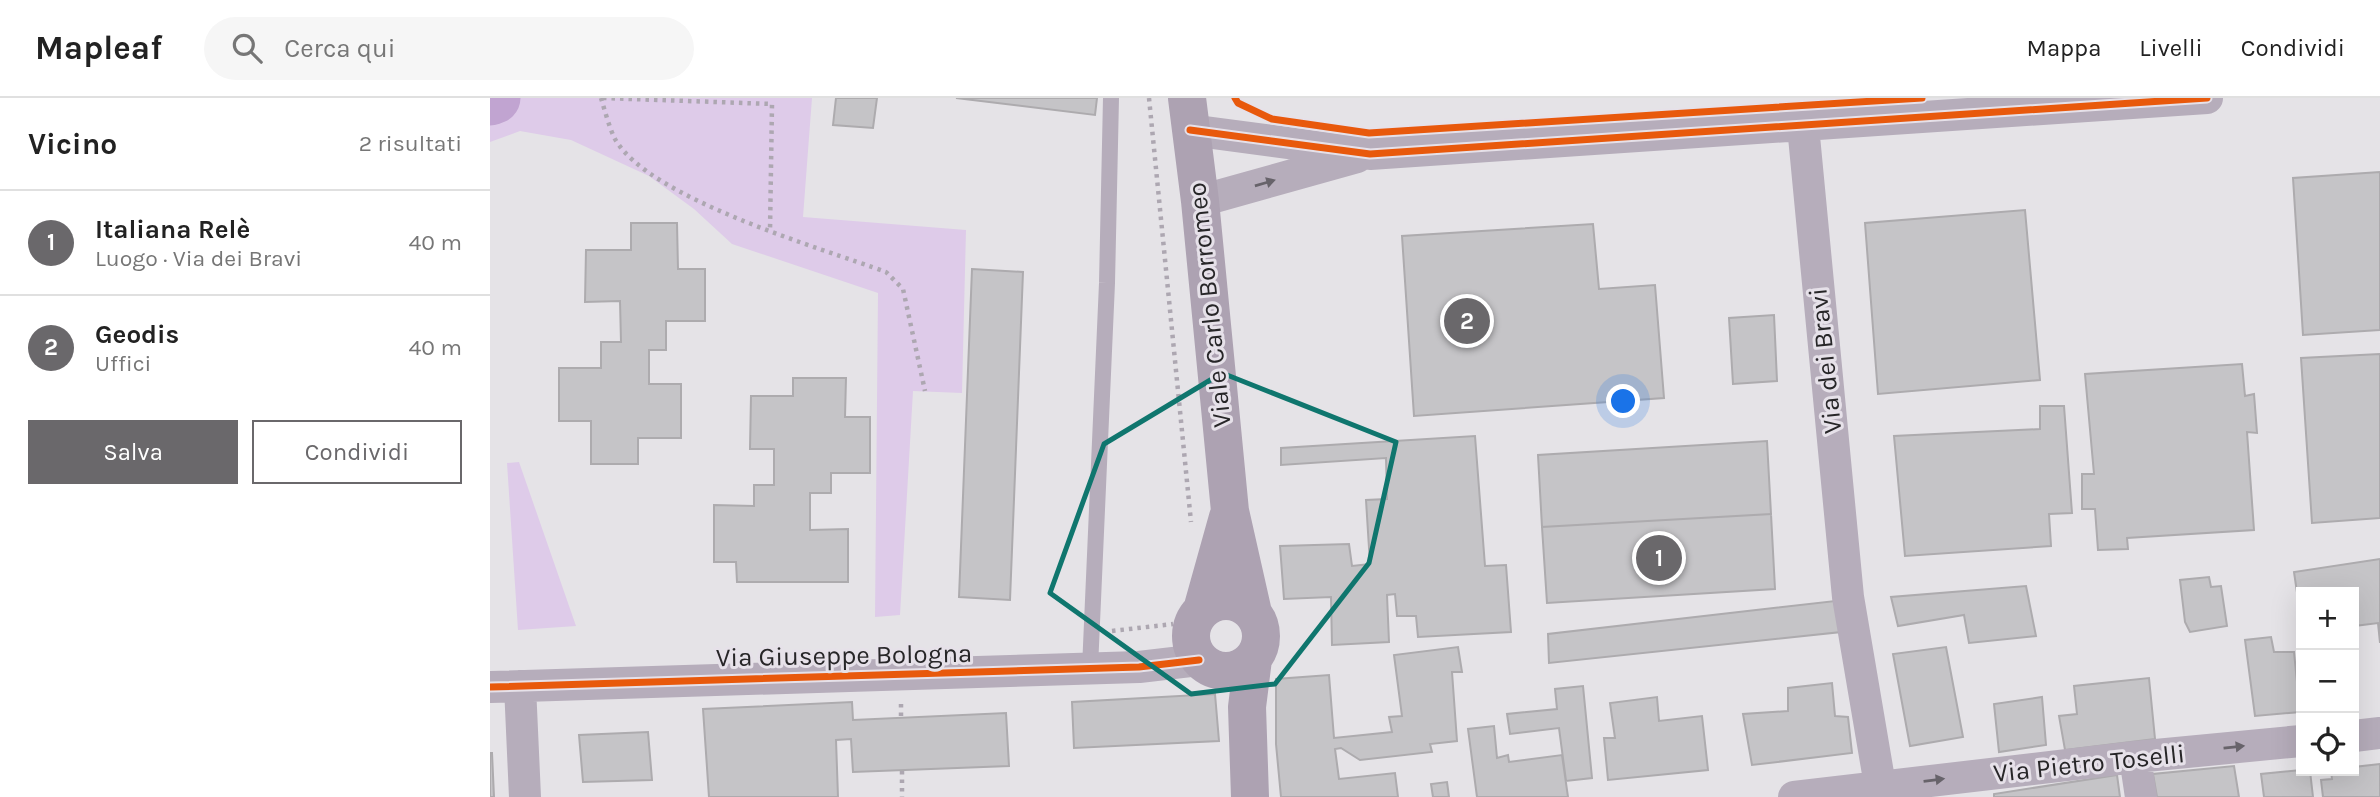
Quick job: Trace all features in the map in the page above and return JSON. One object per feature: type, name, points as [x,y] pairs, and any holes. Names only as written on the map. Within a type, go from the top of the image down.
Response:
[{"type":"street","points":[[1200,201],[1370,154],[2207,98]]},
{"type":"street","points":[[1189,114],[1370,154]]},
{"type":"street","name":"Viale Carlo Borromeo","points":[[1189,114],[1230,512],[1253,613],[1259,624],[1259,648],[1209,642],[1230,512]]},
{"type":"street","name":"Via dei Bravi","points":[[1803,126],[1848,597],[1881,792]]},
{"type":"street","points":[[1250,797],[1247,707],[1209,642],[1212,604],[1231,601],[1243,605],[1253,613]]},
{"type":"street","name":"Via Giuseppe Bologna","points":[[505,686],[1139,667],[1209,642]]},
{"type":"street","points":[[505,686],[525,797]]},
{"type":"street","points":[[2359,735],[2380,733]]},
{"type":"street","name":"Via Pietro Toselli","points":[[1794,797],[1881,792],[2134,757],[2296,741]]},
{"type":"street","points":[[2134,757],[2141,797]]},
{"type":"lane","points":[[1090,668],[1107,283],[1111,98]]},
{"type":"path","points":[[770,231],[772,104],[602,98],[615,139],[638,164],[673,187],[732,217],[770,231],[886,272],[903,289],[925,391]]},
{"type":"path","points":[[1149,98],[1191,522]]},
{"type":"path","points":[[1091,633],[1172,626],[1209,642]]},
{"type":"path","points":[[902,771],[902,797]]},
{"type":"highlighted area","points":[[1222,373],[1396,442],[1369,563],[1275,684],[1191,694],[1050,593],[1104,444]]},
{"type":"shaded area","points":[[490,98],[812,98],[803,217],[966,230],[962,393],[913,391],[900,615],[875,617],[878,293],[732,244],[694,209],[649,176],[571,140],[520,131],[490,142]]},
{"type":"shaded area","points":[[519,462],[576,626],[518,630],[507,463]]},
{"type":"building","points":[[836,98],[877,98],[873,128],[833,125]]},
{"type":"building","points":[[956,98],[1097,98],[1095,115]]},
{"type":"building","points":[[2380,172],[2380,330],[2303,335],[2293,178]]},
{"type":"building","points":[[2025,210],[2040,380],[1878,394],[1865,223]]},
{"type":"building","points":[[631,223],[677,223],[678,269],[705,269],[705,321],[666,321],[666,350],[649,350],[649,384],[681,384],[681,438],[638,438],[638,464],[591,464],[591,421],[559,421],[559,368],[601,368],[601,342],[621,342],[620,301],[585,302],[586,250],[631,250]]},
{"type":"building","points":[[1593,224],[1599,289],[1655,285],[1664,398],[1414,416],[1402,236]]},
{"type":"building","points":[[972,269],[1023,272],[1010,600],[959,597]]},
{"type":"building","points":[[1774,315],[1777,381],[1733,384],[1729,318]]},
{"type":"building","points":[[2380,354],[2380,518],[2312,523],[2301,358]]},
{"type":"building","points":[[2242,364],[2245,396],[2254,394],[2257,433],[2247,432],[2254,530],[2127,538],[2128,549],[2098,550],[2095,509],[2082,509],[2082,474],[2094,474],[2085,374]]},
{"type":"building","points":[[793,378],[846,378],[845,417],[870,417],[870,473],[831,473],[831,493],[810,493],[810,530],[848,529],[848,582],[737,582],[736,562],[714,562],[714,505],[754,506],[754,485],[774,485],[774,449],[750,449],[751,396],[793,396]]},
{"type":"building","points":[[2040,406],[2064,406],[2072,513],[2049,514],[2051,546],[1905,556],[1894,436],[2040,429]]},
{"type":"building","points":[[1475,436],[1485,566],[1506,565],[1511,632],[1418,637],[1416,616],[1397,616],[1395,594],[1387,595],[1389,642],[1332,645],[1331,597],[1284,599],[1280,546],[1349,544],[1352,566],[1370,564],[1366,500],[1387,499],[1386,458],[1281,465],[1281,448]]},
{"type":"building","points":[[1767,441],[1771,514],[1542,527],[1538,455]]},
{"type":"building","points":[[1771,514],[1775,589],[1547,603],[1542,527]]},
{"type":"building","points":[[2380,559],[2380,643],[2378,623],[2359,625],[2359,587],[2296,587],[2294,572]]},
{"type":"building","points":[[2209,577],[2211,587],[2221,586],[2227,626],[2190,632],[2185,622],[2180,580]]},
{"type":"building","points":[[2026,586],[2036,636],[1969,643],[1964,615],[1898,626],[1891,597]]},
{"type":"building","points":[[1835,601],[1841,632],[1549,663],[1548,634]]},
{"type":"building","points":[[2271,637],[2274,652],[2294,652],[2296,712],[2255,716],[2245,640]]},
{"type":"building","points":[[1458,647],[1462,672],[1452,672],[1457,741],[1430,744],[1432,752],[1360,760],[1341,748],[1335,749],[1339,779],[1395,773],[1398,797],[1281,797],[1276,744],[1276,679],[1329,675],[1334,738],[1392,732],[1389,717],[1402,716],[1394,655]]},
{"type":"building","points":[[1946,647],[1963,737],[1910,746],[1893,654]]},
{"type":"building","points":[[2149,678],[2155,739],[2065,750],[2059,716],[2077,714],[2074,686]]},
{"type":"building","points":[[1832,683],[1835,716],[1848,717],[1852,753],[1752,765],[1743,714],[1788,711],[1788,688]]},
{"type":"building","points":[[1583,686],[1592,778],[1566,781],[1559,728],[1510,734],[1507,714],[1557,709],[1555,689]]},
{"type":"building","points":[[1215,694],[1219,741],[1074,748],[1072,702]]},
{"type":"building","points":[[1657,697],[1659,721],[1702,716],[1708,770],[1608,780],[1604,738],[1615,738],[1610,703]]},
{"type":"building","points":[[2042,697],[2046,745],[1999,752],[1994,704]]},
{"type":"building","points":[[852,702],[853,720],[1006,713],[1009,766],[853,772],[851,739],[836,740],[838,797],[709,797],[703,709]]},
{"type":"building","points":[[1494,726],[1497,758],[1508,755],[1509,762],[1562,755],[1568,797],[1477,797],[1468,729]]},
{"type":"building","points":[[648,732],[652,780],[583,782],[579,735]]},
{"type":"building","points":[[492,753],[494,797],[490,797]]},
{"type":"building","points":[[2380,764],[2380,797],[2323,797],[2321,780],[2332,779],[2332,776],[2359,776],[2359,766]]},
{"type":"building","points":[[2234,766],[2239,797],[2157,797],[2153,774]]},
{"type":"building","points":[[2296,770],[2296,776],[2311,776],[2313,797],[2264,797],[2261,774]]},
{"type":"building","points":[[2117,775],[2120,797],[1994,797],[1994,794]]},
{"type":"building","points":[[1447,782],[1449,797],[1433,797],[1431,784]]},
{"type":"waterway","points":[[490,100],[495,98]]},
{"type":"cycle path","points":[[1235,98],[1238,103],[1272,119],[1369,133],[1922,98]]},
{"type":"cycle path","points":[[1190,130],[1370,154],[2207,98]]},
{"type":"cycle path","points":[[490,687],[1139,667],[1199,660]]},
{"type":"place","name":"Geodis","points":[[1467,321]]},
{"type":"place","name":"Italiana Relè","points":[[1659,558]]}]
